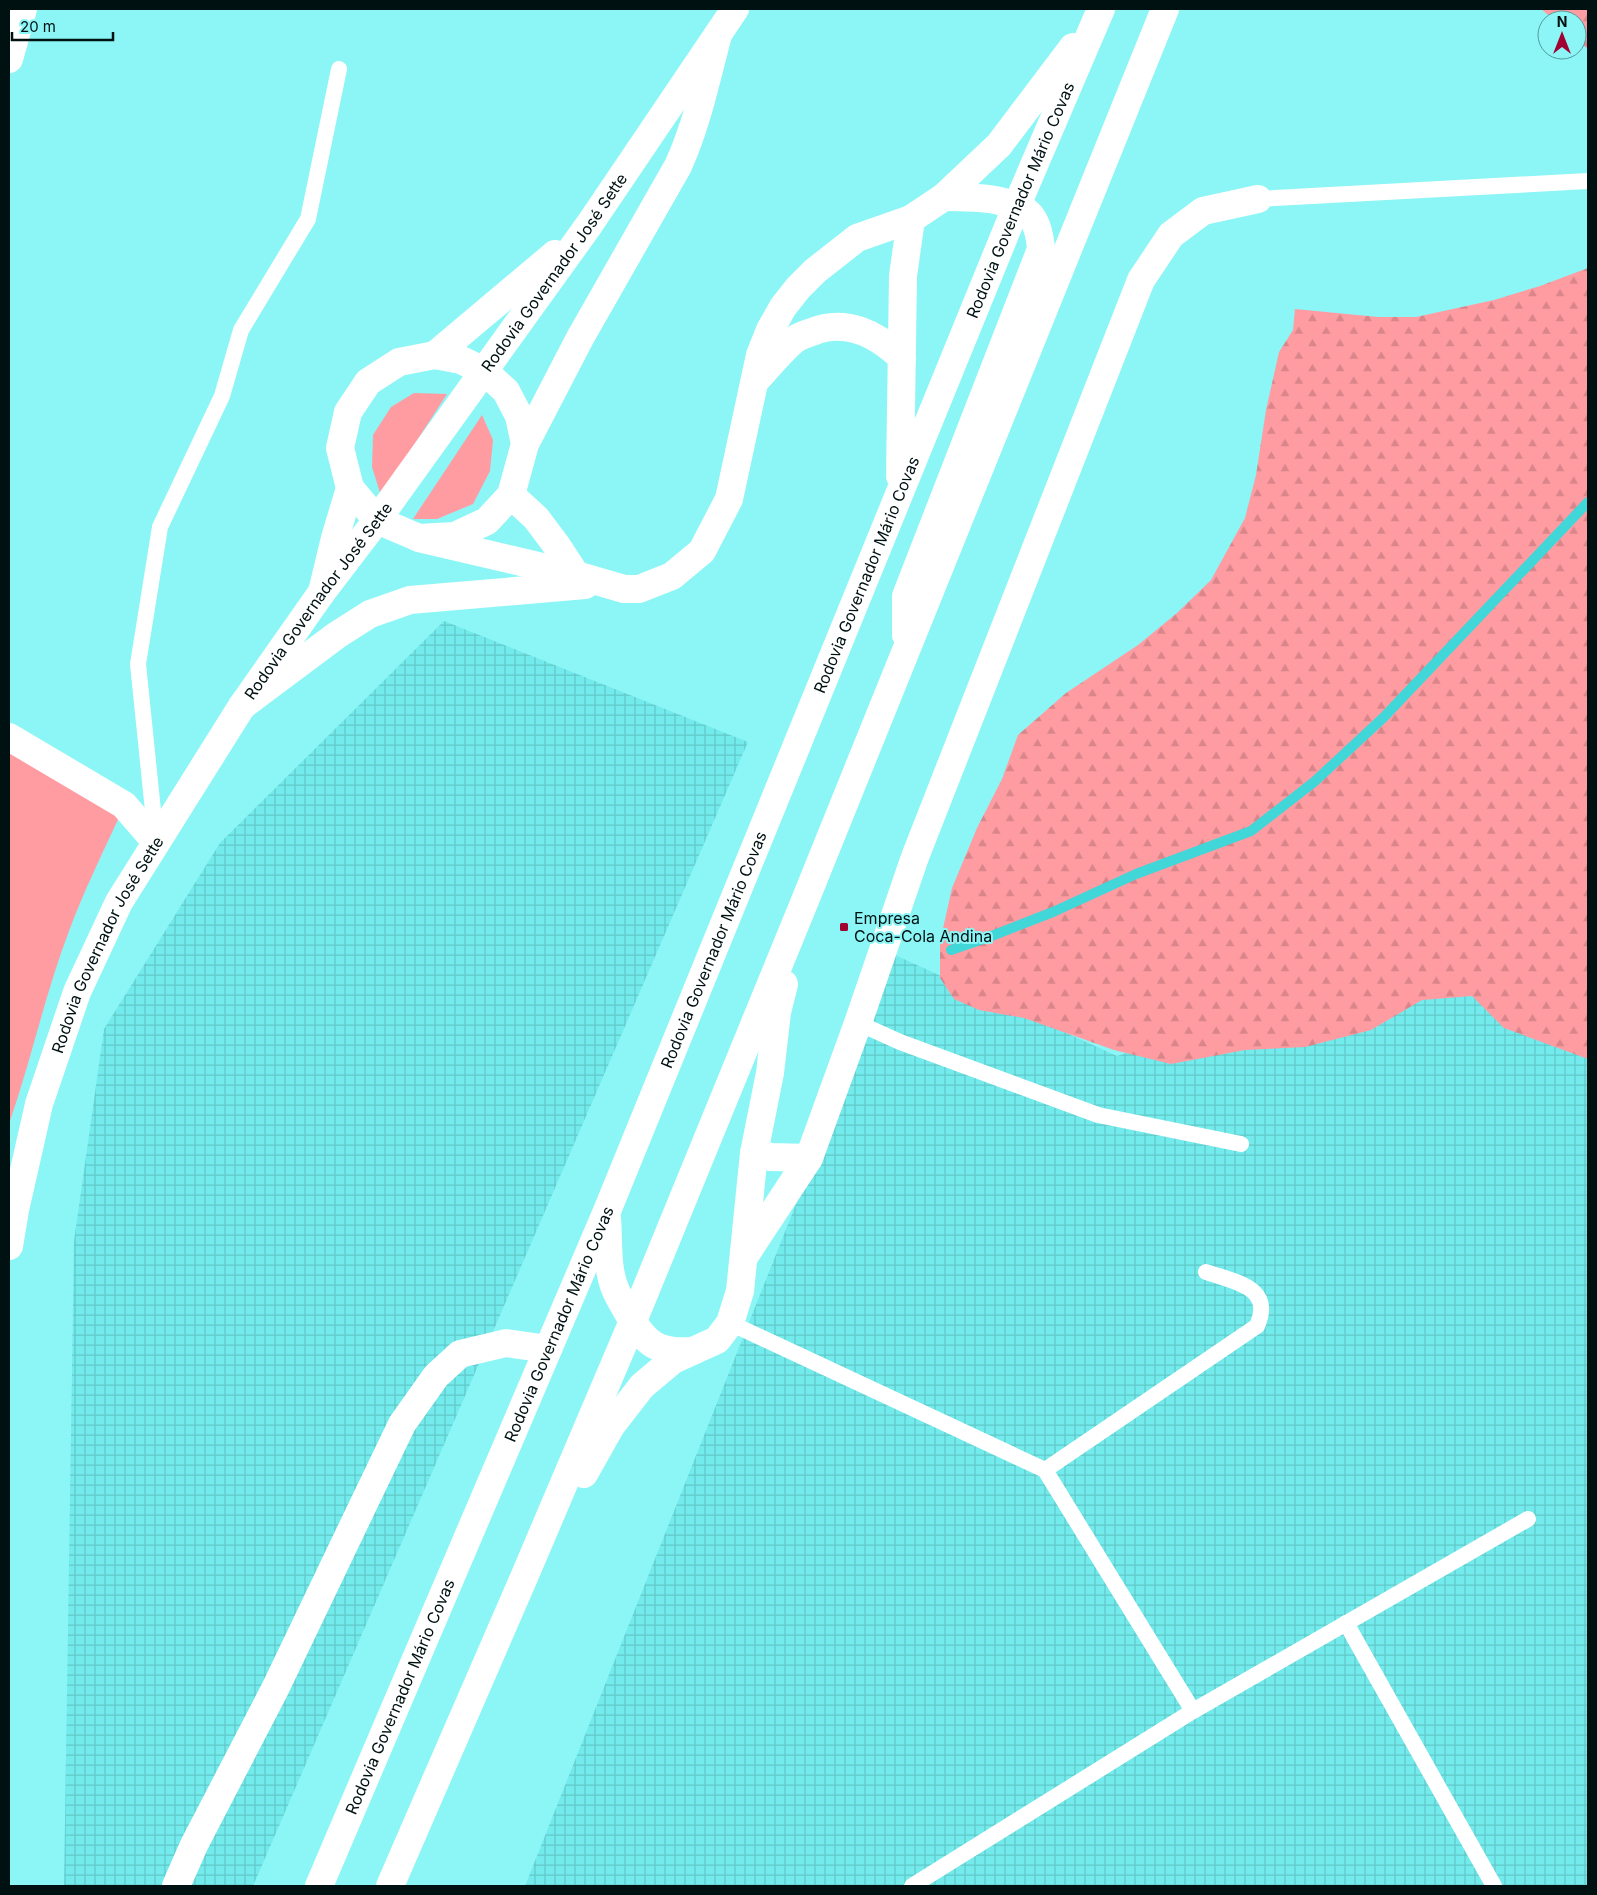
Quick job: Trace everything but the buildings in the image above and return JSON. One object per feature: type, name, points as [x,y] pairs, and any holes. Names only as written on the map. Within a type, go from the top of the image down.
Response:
[{"type":"main road","points":[[9,59],[23,9]]},
{"type":"main road","name":"Rodovia Governador José Sette","points":[[9,1246],[15,1210],[39,1104],[77,992],[118,902],[242,706],[322,592],[377,520],[589,225],[735,9]]},
{"type":"main road","points":[[390,1886],[633,1320],[804,903],[1165,9]]},
{"type":"main road","points":[[525,444],[519,416],[506,391],[484,371],[461,360],[435,356],[399,362],[368,382],[348,412],[340,448],[350,488],[377,520],[419,538],[576,575],[624,589],[640,589],[672,576],[702,551],[730,498],[760,356],[770,330],[798,288],[815,271],[857,238],[911,218],[944,197],[999,145],[1101,10]]},
{"type":"main road","name":"Rodovia Governador Mário Covas","points":[[319,1886],[607,1211],[1017,204],[1101,10]]},
{"type":"main road","points":[[419,538],[455,536],[487,521],[511,495],[525,444],[580,338],[678,166],[692,132],[718,35]]},
{"type":"main road","points":[[906,649],[906,596],[1041,249],[1036,225],[1028,213],[1017,204],[981,198],[944,197]]},
{"type":"main road","points":[[744,1257],[809,1158],[915,857],[1141,280],[1171,235],[1203,211],[1258,200]]},
{"type":"main road","points":[[900,492],[902,276],[911,218]]},
{"type":"main road","points":[[435,356],[589,225]]},
{"type":"main road","points":[[754,382],[796,338],[822,327],[849,327],[862,330],[889,345],[902,358]]},
{"type":"main road","points":[[322,592],[334,538],[350,488]]},
{"type":"main road","points":[[511,495],[536,518],[576,575]]},
{"type":"main road","points":[[242,706],[337,635],[362,619],[370,614],[410,600],[605,584]]},
{"type":"main road","points":[[9,737],[124,805],[156,842]]},
{"type":"main road","points":[[525,1575],[611,1426],[642,1386],[673,1360],[717,1340],[730,1323],[740,1291],[754,1153],[770,1072],[777,1012],[804,903]]},
{"type":"main road","points":[[754,1153],[771,1157],[809,1158]]},
{"type":"main road","points":[[607,1211],[610,1264],[615,1290],[640,1333],[650,1343],[662,1349],[676,1352],[691,1351]]},
{"type":"main road","points":[[176,1886],[194,1845],[275,1689],[402,1424],[436,1376],[460,1354],[506,1343],[548,1349]]},
{"type":"lane","points":[[156,842],[138,664],[160,527],[222,396],[241,330],[308,218],[339,69]]},
{"type":"lane","points":[[1258,200],[1588,181]]},
{"type":"lane","points":[[858,1023],[900,1042],[1098,1115],[1241,1144]]},
{"type":"lane","points":[[1045,1470],[1257,1326],[1261,1317],[1262,1306],[1258,1295],[1249,1287],[1206,1272]]},
{"type":"lane","points":[[730,1323],[1045,1470],[1193,1711]]},
{"type":"lane","points":[[912,1886],[1193,1711],[1528,1519]]},
{"type":"lane","points":[[1346,1623],[1494,1886]]},
{"type":"shaded area","points":[[444,621],[748,742],[253,1886],[64,1886],[74,1241],[104,1029],[220,843]]},
{"type":"shaded area","points":[[1498,935],[1588,994],[1588,1886],[525,1886],[895,955],[1117,1056]]},
{"type":"green space","points":[[1541,9],[1588,9],[1588,49],[1587,10]]},
{"type":"green space","points":[[1588,268],[1588,1059],[1504,1028],[1472,996],[1422,1000],[1371,1030],[1305,1047],[1245,1050],[1171,1064],[1114,1050],[1024,1018],[979,1010],[954,999],[940,978],[940,942],[952,888],[977,828],[1002,779],[1018,735],[1066,693],[1138,645],[1177,613],[1211,580],[1245,518],[1256,475],[1266,410],[1279,352],[1293,330],[1295,309],[1378,317],[1416,317],[1494,300],[1540,286]]},
{"type":"green space","points":[[414,393],[447,394],[381,496],[372,467],[373,435],[391,407]]},
{"type":"green space","points":[[482,415],[493,440],[490,471],[473,504],[437,519],[413,519]]},
{"type":"green space","points":[[9,742],[121,813],[87,886],[60,955],[9,1124]]},
{"type":"waterway","points":[[951,950],[1053,912],[1136,874],[1251,831],[1314,782],[1384,717],[1588,502]]},
{"type":"place","name":"Empresa Coca-Cola Andina","points":[[844,927]]}]
